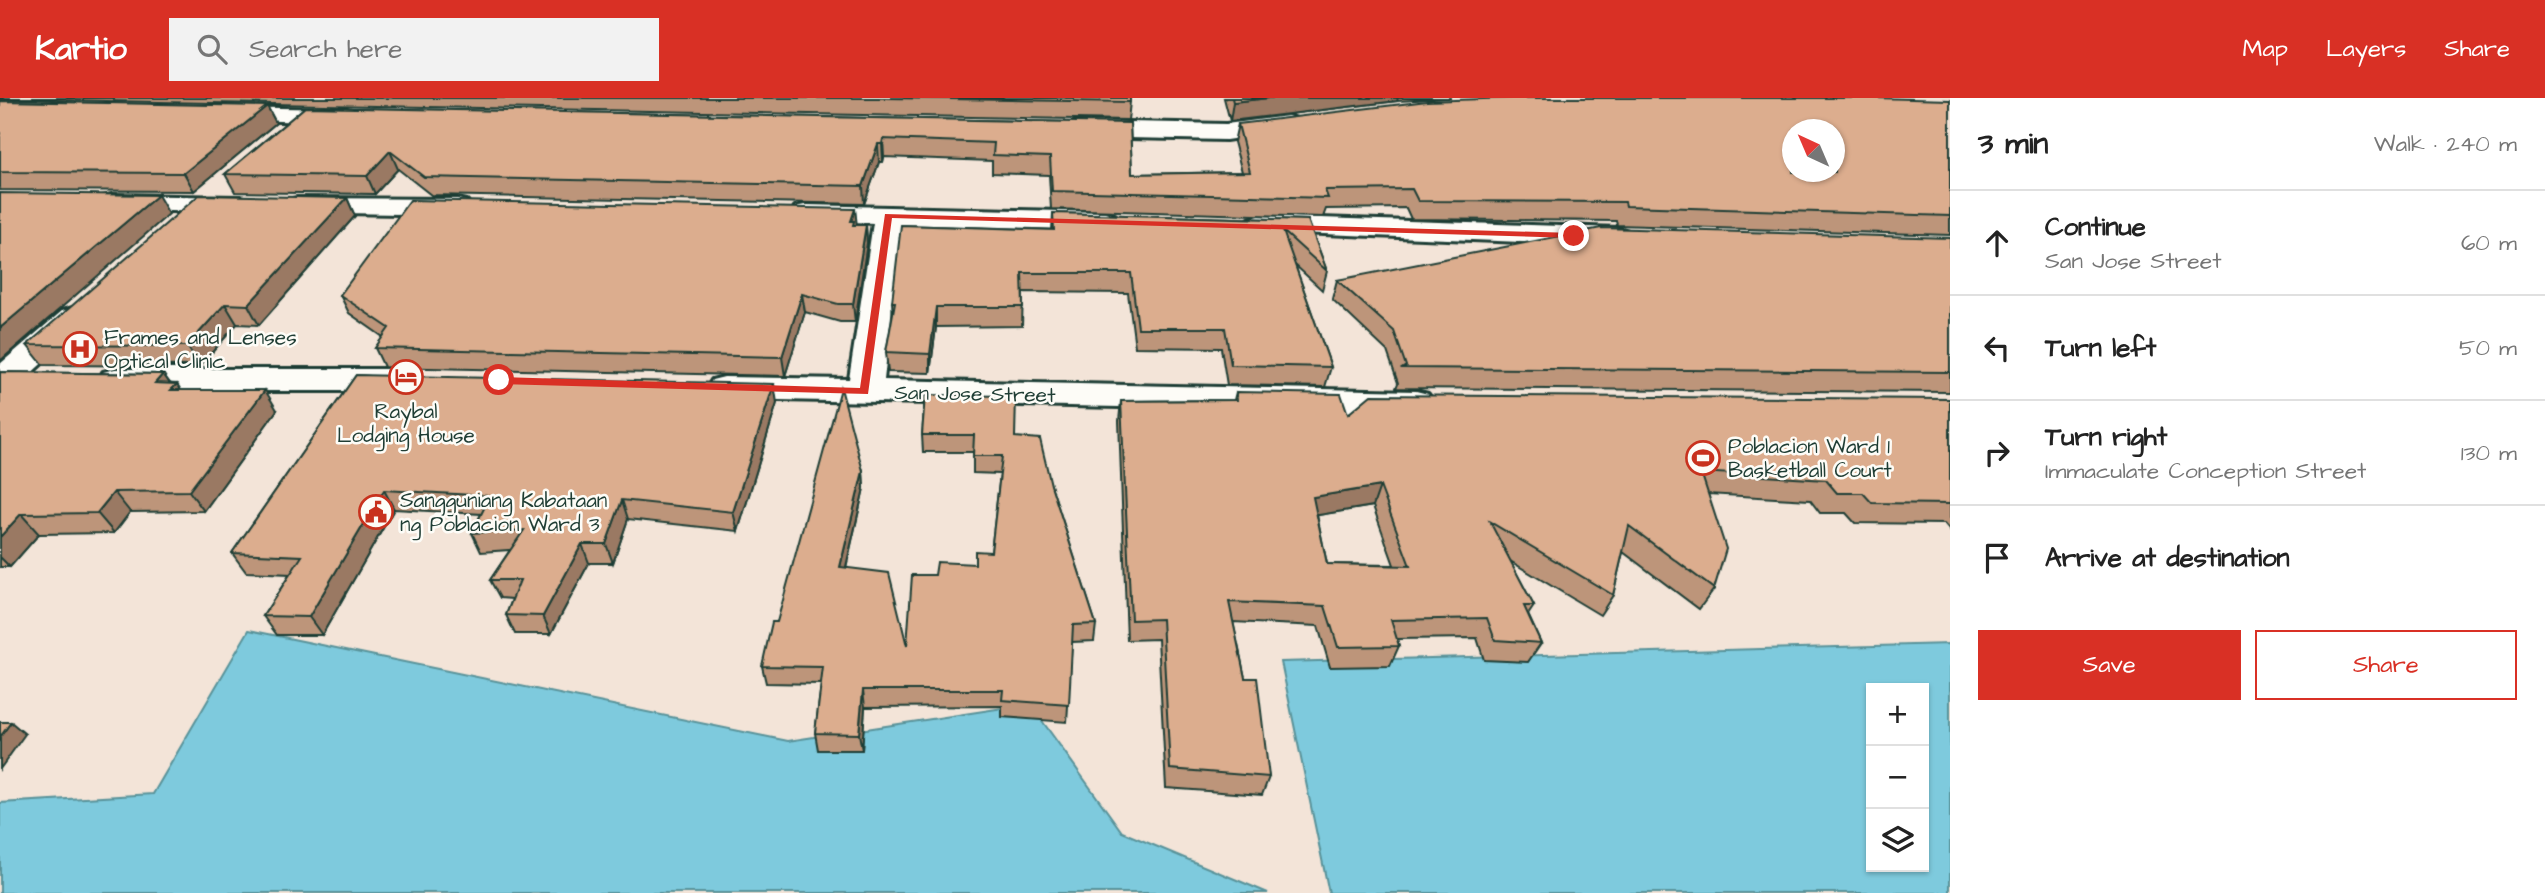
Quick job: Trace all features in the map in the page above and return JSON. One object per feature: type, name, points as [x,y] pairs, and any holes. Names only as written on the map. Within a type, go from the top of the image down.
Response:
[{"type":"street","points":[[189,113],[375,116]]},
{"type":"street","points":[[273,142],[305,115]]},
{"type":"street","points":[[1059,128],[1226,131],[1317,121]]},
{"type":"street","points":[[168,233],[231,178]]},
{"type":"street","points":[[80,202],[487,208]]},
{"type":"street","points":[[777,212],[1136,222]]},
{"type":"street","points":[[865,392],[888,215]]},
{"type":"street","points":[[1232,225],[1644,238]]},
{"type":"street","points":[[2,379],[96,297]]},
{"type":"street","points":[[2,379],[46,379]]},
{"type":"street","points":[[87,380],[444,380]]},
{"type":"street","name":"San Jose Street","points":[[688,386],[1454,403]]},
{"type":"water","points":[[249,630],[788,741],[1030,704],[1122,832],[1268,893],[0,893],[0,803],[153,794]]},
{"type":"water","points":[[1950,644],[1950,893],[1329,893],[1281,662]]},
{"type":"building","points":[[885,98],[1130,98],[1130,102]]},
{"type":"building","points":[[1232,98],[1269,98],[1233,102]]},
{"type":"building","points":[[1512,98],[1950,100],[1950,216],[1626,206],[1625,202],[1418,201],[1412,189],[1325,190],[1328,198],[1052,191],[1050,157],[993,155],[994,143],[883,139],[882,144],[878,144],[863,186],[424,177],[390,151],[367,176],[225,174],[305,107],[1130,123],[1132,174],[1250,172],[1238,124],[1427,101]]},
{"type":"building","points":[[0,101],[267,106],[184,173],[0,172]]},
{"type":"building","points":[[0,193],[158,195],[0,328]]},
{"type":"building","points":[[199,195],[347,198],[248,305],[225,304],[187,346],[27,345]]},
{"type":"building","points":[[410,200],[855,209],[851,221],[854,221],[853,225],[866,225],[853,304],[838,304],[802,294],[782,357],[375,348],[389,328],[340,295]]},
{"type":"building","points":[[1053,213],[1308,220],[1327,271],[1283,231],[1331,367],[1231,365],[1225,328],[1138,328],[1131,273],[1022,273],[1023,307],[936,307],[930,354],[886,352],[895,302],[892,302],[901,225],[1054,230]]},
{"type":"building","points":[[1601,228],[1950,238],[1950,372],[1403,368],[1406,366],[1394,331],[1337,280]]},
{"type":"building","points":[[0,372],[163,374],[155,383],[177,384],[171,390],[265,390],[189,491],[114,492],[97,513],[21,514],[0,537]]},
{"type":"building","points":[[356,375],[774,384],[733,512],[622,500],[606,544],[582,544],[543,616],[506,615],[520,580],[490,580],[524,530],[472,533],[490,496],[384,490],[309,617],[263,616],[302,556],[232,553]]},
{"type":"building","points":[[841,388],[863,471],[840,567],[889,573],[907,646],[912,575],[935,575],[937,562],[975,564],[975,551],[991,552],[1002,456],[973,456],[974,435],[922,435],[925,395],[1016,396],[1015,437],[1040,439],[1051,485],[1096,624],[1073,625],[1069,705],[1002,700],[1003,690],[863,690],[859,734],[815,733],[823,667],[762,666],[772,622],[777,622]]},
{"type":"building","points":[[1236,392],[1341,394],[1348,414],[1371,395],[1950,399],[1950,504],[1872,503],[1863,493],[1837,493],[1826,480],[1701,472],[1726,549],[1714,589],[1629,526],[1613,595],[1490,522],[1534,606],[1524,606],[1541,643],[1495,640],[1487,618],[1391,620],[1399,646],[1338,647],[1325,606],[1229,602],[1245,678],[1257,678],[1269,777],[1170,769],[1162,619],[1131,620],[1121,401],[1237,400]],"holes":[[[1380,486],[1410,566],[1327,564],[1313,497]]]},
{"type":"building","points":[[0,722],[11,722],[0,737]]},
{"type":"place","name":"Frames and Lenses Optical Clinic","points":[[80,349]]},
{"type":"place","name":"Raybal Lodging House","points":[[406,377]]},
{"type":"place","name":"Poblacion Ward 1 Basketball Court","points":[[1703,458]]},
{"type":"place","name":"Sangguniang Kabataan ng Poblacion Ward 3","points":[[376,512]]},
{"type":"route","points":[[499,380],[865,392],[888,215],[1574,236]]}]
